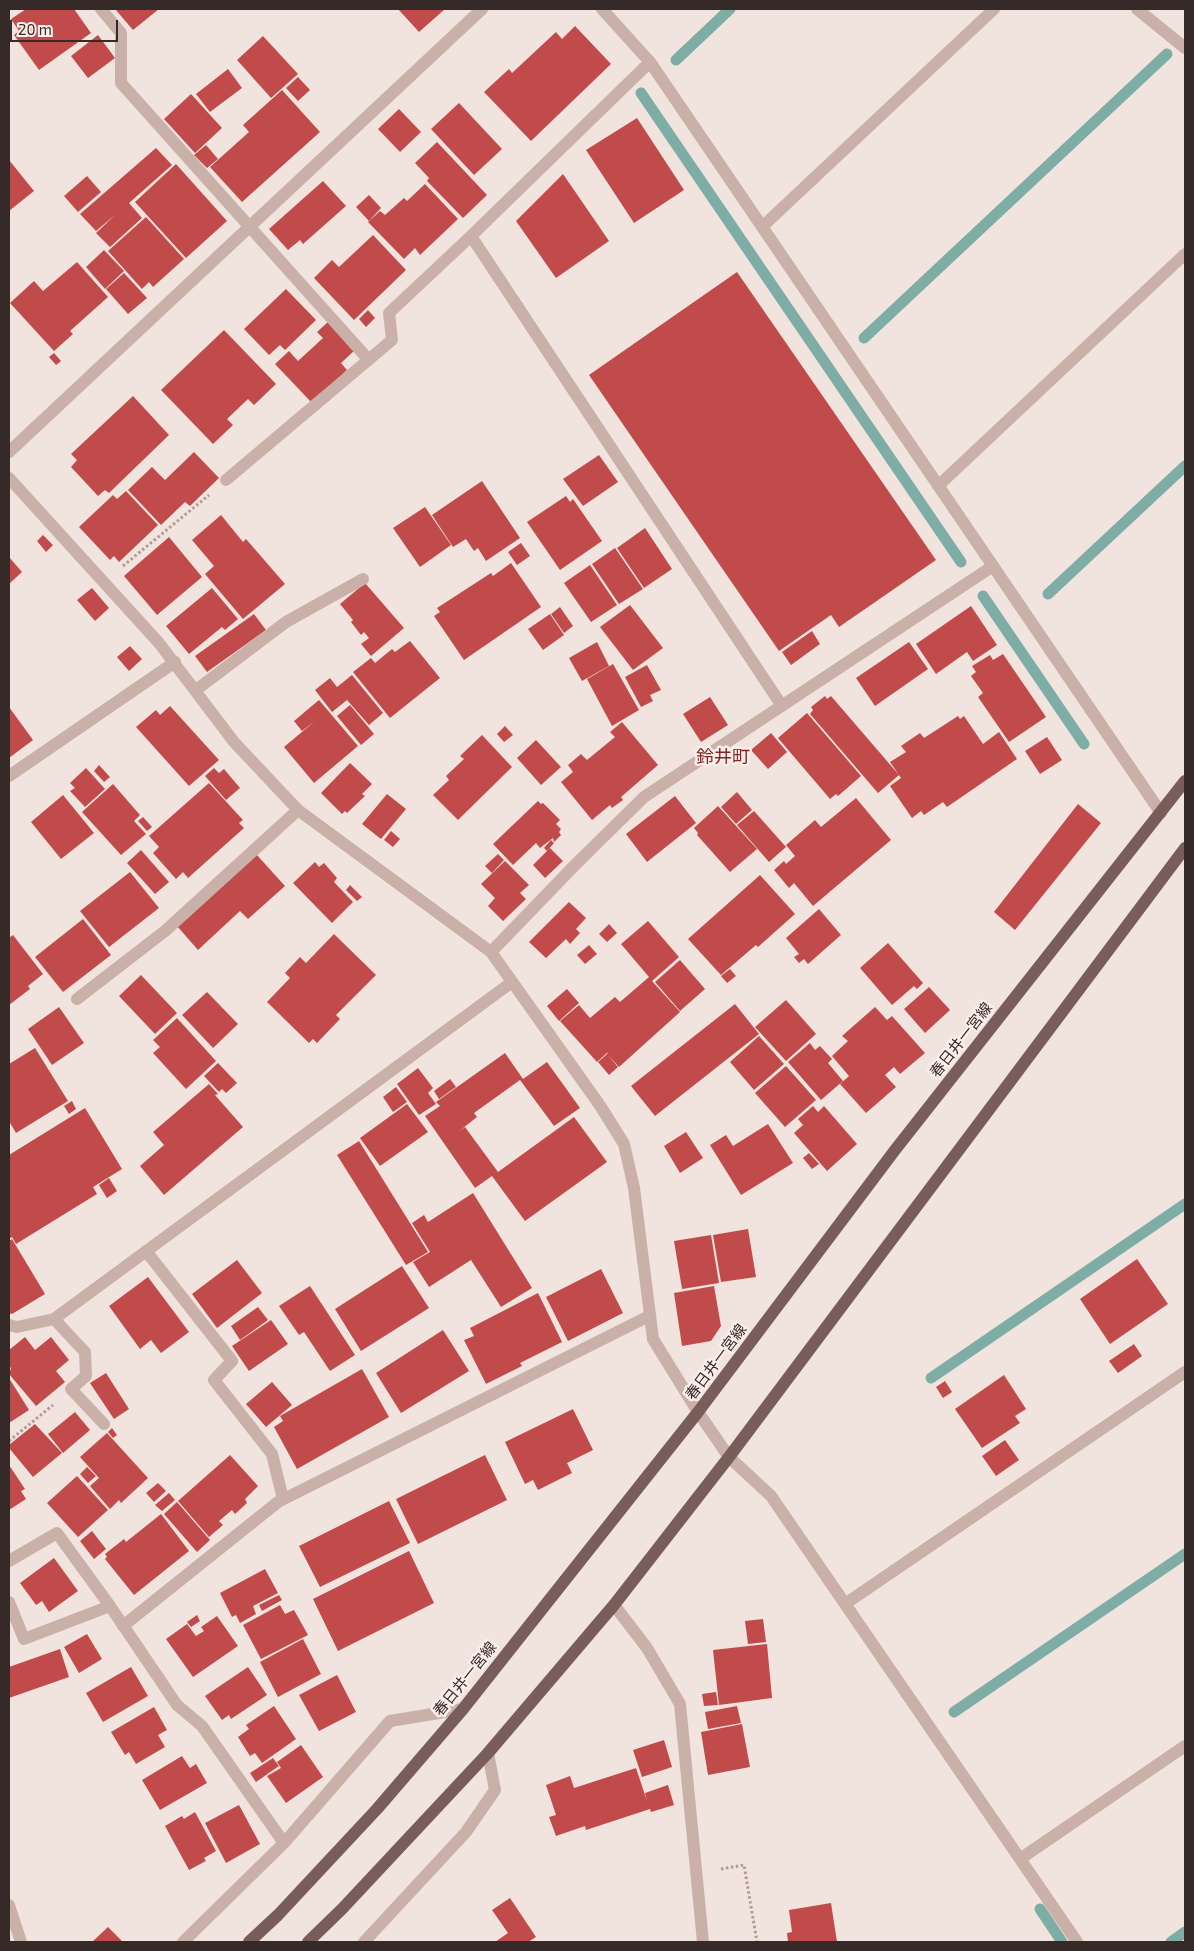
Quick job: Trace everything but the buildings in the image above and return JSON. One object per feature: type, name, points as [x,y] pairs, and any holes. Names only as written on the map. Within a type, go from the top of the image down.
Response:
[{"type":"main road","name":"春日井一宮線","points":[[249,1942],[377,1809],[463,1709],[698,1412],[895,1150],[1185,781]]},
{"type":"main road","points":[[308,1942],[342,1909],[488,1753],[614,1605],[729,1457],[1185,848]]},
{"type":"street","points":[[101,9],[121,33],[121,83],[368,359]]},
{"type":"street","points":[[9,452],[482,9]]},
{"type":"street","points":[[602,9],[650,62],[1161,812]]},
{"type":"street","points":[[762,227],[994,9]]},
{"type":"street","points":[[1137,9],[1185,48]]},
{"type":"street","points":[[226,480],[392,340],[389,313],[650,62]]},
{"type":"street","points":[[471,236],[782,706]]},
{"type":"street","points":[[938,486],[1185,254]]},
{"type":"street","points":[[9,478],[175,662],[234,742],[298,810],[491,952],[624,1144],[634,1188],[653,1339],[698,1412],[729,1457],[771,1496],[1077,1942]]},
{"type":"street","points":[[491,952],[644,797],[993,566]]},
{"type":"street","points":[[196,690],[286,622],[363,579]]},
{"type":"street","points":[[9,776],[175,662]]},
{"type":"street","points":[[77,999],[165,931],[298,810]]},
{"type":"street","points":[[9,1325],[16,1327],[54,1319],[512,982]]},
{"type":"street","points":[[146,1251],[232,1360],[214,1380],[272,1454],[283,1499]]},
{"type":"street","points":[[123,1626],[283,1499],[649,1316]]},
{"type":"street","points":[[54,1319],[85,1352],[86,1376],[71,1390],[104,1424]]},
{"type":"street","points":[[845,1604],[1185,1372]]},
{"type":"street","points":[[9,1561],[57,1533],[110,1606],[177,1705],[202,1726],[284,1843]]},
{"type":"street","points":[[9,1602],[24,1638],[110,1606]]},
{"type":"street","points":[[614,1605],[647,1648],[680,1704],[703,1942]]},
{"type":"street","points":[[183,1942],[284,1843],[390,1721],[463,1709]]},
{"type":"street","points":[[1020,1859],[1185,1746]]},
{"type":"street","points":[[364,1942],[466,1832],[495,1790],[488,1753]]},
{"type":"street","points":[[9,1905],[21,1942]]},
{"type":"path","points":[[104,582],[226,480]]},
{"type":"path","points":[[9,1441],[71,1390]]},
{"type":"path","points":[[696,1874],[744,1865],[757,1942]]},
{"type":"waterway","points":[[676,60],[730,9]]},
{"type":"waterway","points":[[864,338],[1167,54]]},
{"type":"waterway","points":[[641,93],[961,562]]},
{"type":"waterway","points":[[1048,594],[1185,466]]},
{"type":"waterway","points":[[983,596],[1084,744]]},
{"type":"waterway","points":[[931,1378],[1185,1204]]},
{"type":"waterway","points":[[954,1712],[1185,1554]]},
{"type":"waterway","points":[[1040,1909],[1062,1942]]},
{"type":"waterway","points":[[1171,1942],[1185,1932]]},
{"type":"district","name":"鈴井町","points":[[723,757]]}]
